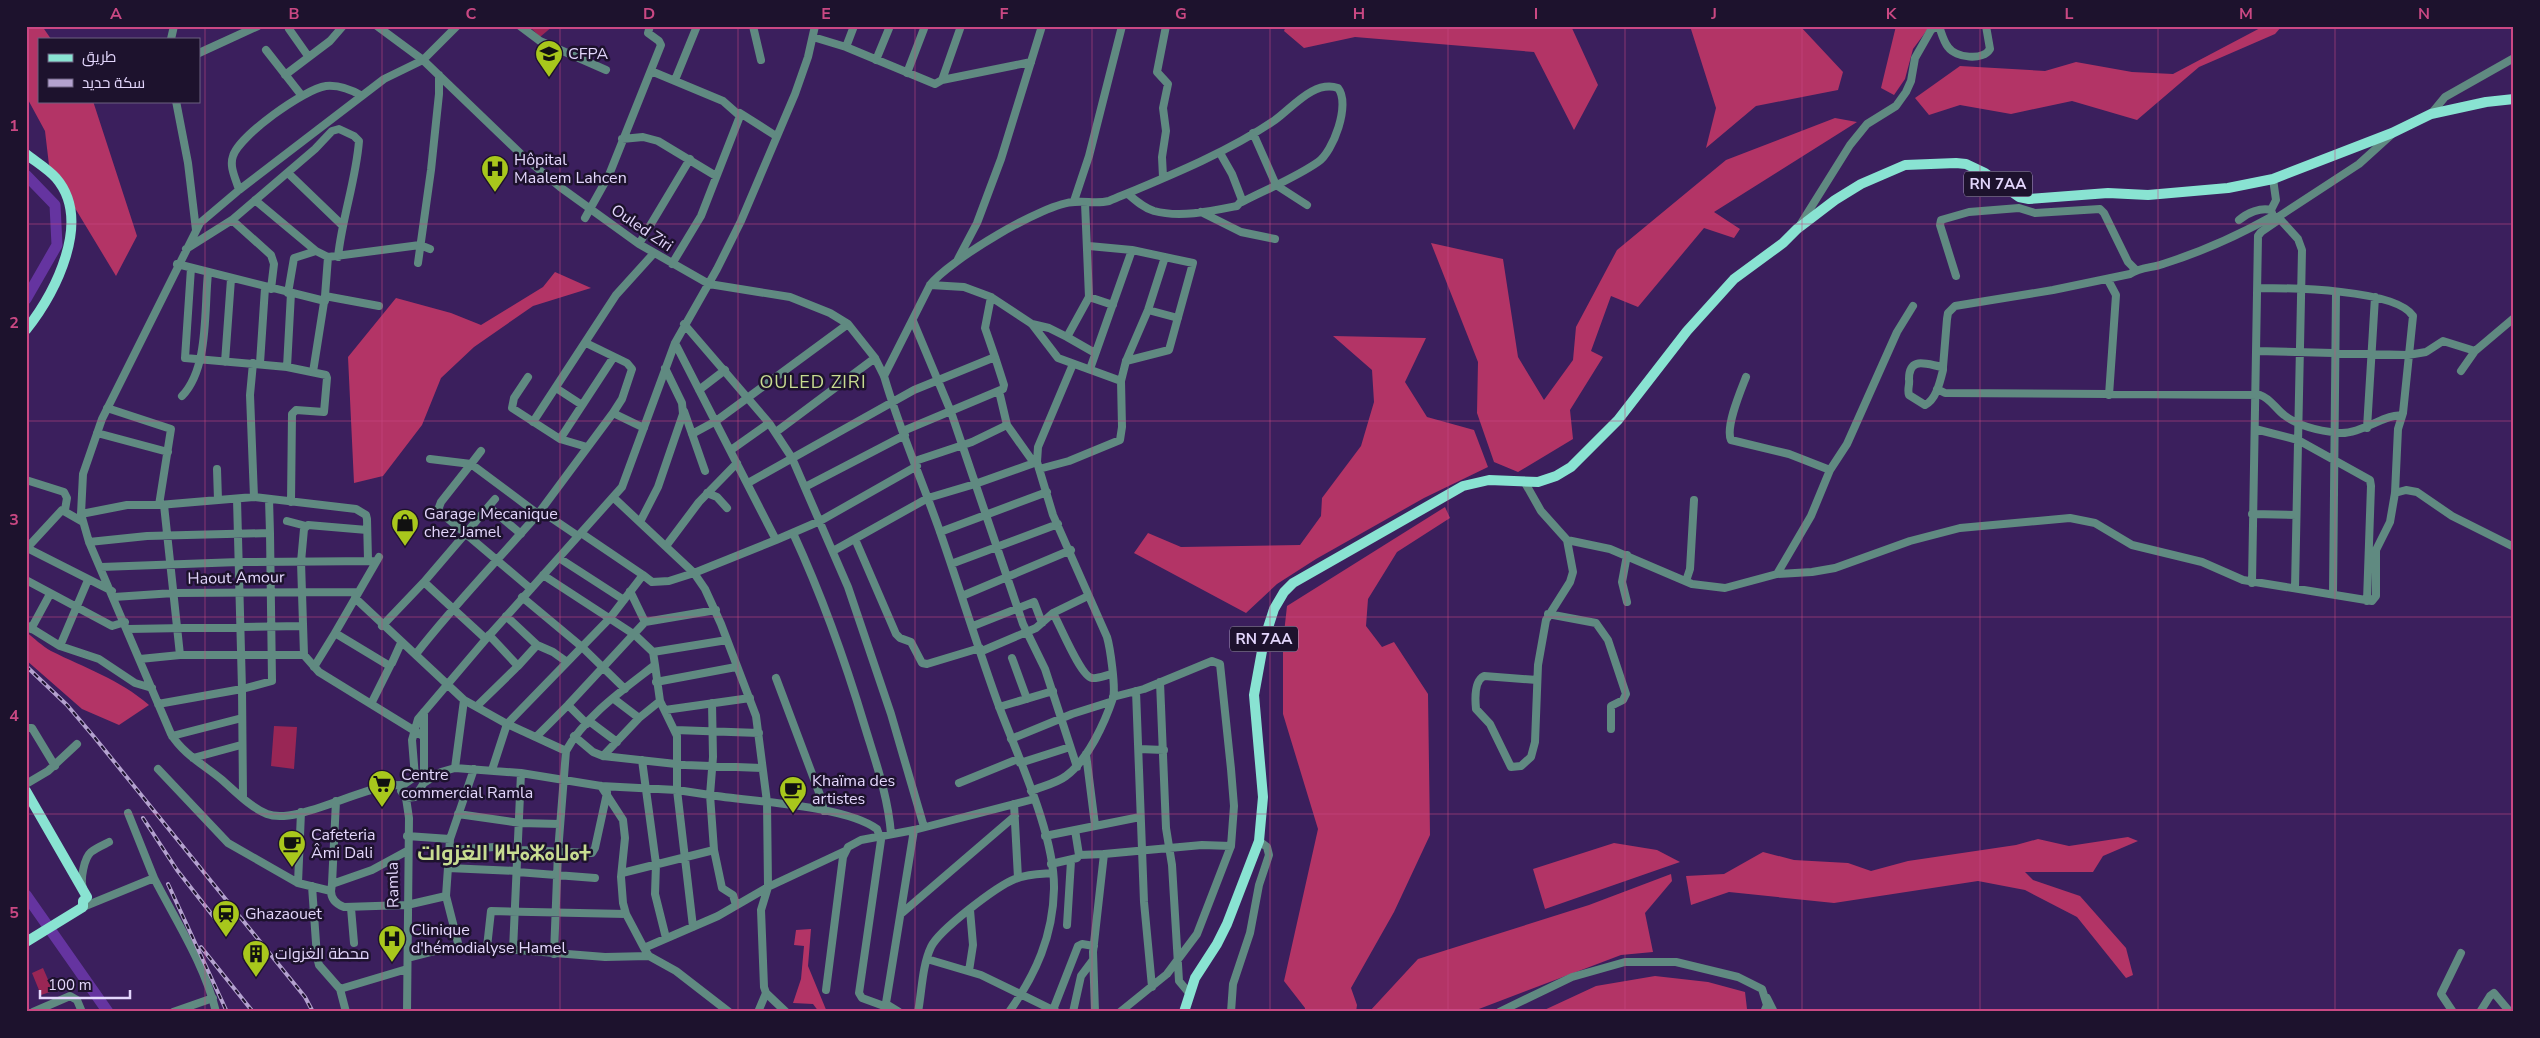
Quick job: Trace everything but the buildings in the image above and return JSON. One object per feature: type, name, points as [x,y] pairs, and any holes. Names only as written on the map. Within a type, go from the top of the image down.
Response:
[{"type":"main road","name":"RN 7AA","points":[[1184,1012],[1195,978],[1218,944],[1228,924],[1258,841],[1263,797],[1256,733],[1255,684],[1266,630],[1274,609],[1284,592],[1314,570],[1462,486],[1489,480],[1538,482],[1556,476],[1585,455],[1618,420],[1703,312],[1734,279],[1783,243],[1797,229],[1835,200],[1861,184],[1905,165],[1966,164],[1985,173],[2028,204],[2108,193],[2148,195],[2228,188],[2273,179],[2392,134],[2431,114],[2514,99]]},
{"type":"main road","points":[[26,154],[56,178],[64,190],[72,215],[69,245],[54,288],[26,330]]},
{"type":"main road","points":[[26,791],[85,902],[72,916],[31,936]]},
{"type":"street","points":[[200,53],[258,26]]},
{"type":"street","points":[[285,75],[330,41],[343,26]]},
{"type":"street","name":"Ouled Ziri","points":[[377,26],[423,60],[525,158],[639,244],[709,284],[790,297],[830,312],[848,324],[876,358],[952,564],[999,707],[1033,795],[1052,864],[1054,889],[1048,935],[1040,962],[1010,1012]]},
{"type":"street","points":[[425,780],[420,774],[403,785],[385,786],[301,812],[270,815],[243,798],[193,758],[172,736],[113,594],[89,542],[80,504],[84,474],[107,408],[185,250],[206,217],[384,79],[423,60],[457,26]]},
{"type":"street","points":[[520,26],[540,41],[606,70]]},
{"type":"street","points":[[584,218],[609,175],[661,45],[659,41],[648,33],[650,26]]},
{"type":"street","points":[[675,80],[697,26]]},
{"type":"street","points":[[753,26],[761,60]]},
{"type":"street","points":[[415,777],[413,730],[424,712],[522,597],[614,498],[626,480],[675,343],[684,324],[709,284],[741,221],[800,83],[815,26]]},
{"type":"street","points":[[846,47],[854,26]]},
{"type":"street","points":[[876,60],[890,26]]},
{"type":"street","points":[[908,73],[926,26]]},
{"type":"street","points":[[942,80],[961,26]]},
{"type":"street","points":[[958,259],[977,222],[1001,159],[1042,26]]},
{"type":"street","points":[[1074,202],[1089,156],[1122,26]]},
{"type":"street","points":[[1163,177],[1162,157],[1166,124],[1163,108],[1168,84],[1157,72],[1166,26]]},
{"type":"street","points":[[1797,229],[1850,145],[1867,124],[1896,106],[1906,92],[1911,81],[1915,58],[1931,30],[1935,28],[1940,29],[1948,48],[1955,52],[1978,57],[1987,54],[1990,49],[1986,26]]},
{"type":"street","points":[[289,30],[308,56]]},
{"type":"street","points":[[813,37],[846,47],[933,83],[1031,62]]},
{"type":"street","points":[[266,50],[302,96]]},
{"type":"street","points":[[2431,114],[2444,96],[2514,58]]},
{"type":"street","points":[[651,71],[723,101],[776,136]]},
{"type":"street","points":[[418,263],[438,100],[439,75]]},
{"type":"street","points":[[239,190],[232,166],[235,150],[262,124],[302,96],[326,86],[354,91],[362,96]]},
{"type":"street","points":[[884,376],[930,285],[940,273],[958,259],[1027,220],[1074,202],[1106,202],[1220,153],[1276,119],[1307,94],[1324,86],[1333,86],[1340,91],[1343,107],[1342,120],[1320,161],[1237,206],[1202,212],[1154,211],[1138,203],[1128,194]]},
{"type":"street","points":[[438,100],[452,87]]},
{"type":"street","points":[[176,102],[188,163],[196,230]]},
{"type":"street","points":[[672,264],[693,232],[738,125],[740,113]]},
{"type":"street","points":[[185,250],[232,220],[335,130],[339,130],[359,139],[355,173],[342,226],[338,257]]},
{"type":"street","points":[[1253,133],[1276,185],[1307,205]]},
{"type":"street","points":[[1943,367],[1920,363],[1909,372],[1908,393],[1924,405],[1929,404],[1937,389],[1943,367],[1947,316],[1955,306],[2108,280],[2130,274],[2136,270],[2163,264],[2217,244],[2276,216],[2359,164],[2392,134]]},
{"type":"street","points":[[622,139],[647,137],[690,159],[716,176]]},
{"type":"street","points":[[1220,153],[1232,174],[1242,202]]},
{"type":"street","points":[[639,244],[690,159]]},
{"type":"street","points":[[288,173],[342,226]]},
{"type":"street","points":[[2252,582],[2258,236],[2276,216],[2273,179]]},
{"type":"street","points":[[255,200],[316,251],[328,257],[420,245],[430,249]]},
{"type":"street","points":[[1067,337],[1089,297],[1089,246],[1085,203]]},
{"type":"street","points":[[1956,276],[1940,225],[1941,220],[1969,212],[2028,204],[2035,213],[2100,209],[2128,262],[2136,270]]},
{"type":"street","points":[[1202,212],[1241,232],[1275,239]]},
{"type":"street","points":[[2239,220],[2250,213],[2276,216],[2301,244],[2295,588]]},
{"type":"street","points":[[232,220],[271,255],[274,264],[250,394],[254,497]]},
{"type":"street","points":[[1089,246],[1132,250],[1193,263],[1170,350],[1126,361]]},
{"type":"street","points":[[1090,369],[1132,250]]},
{"type":"street","points":[[287,367],[290,293],[294,258],[316,251]]},
{"type":"street","points":[[534,422],[616,295],[654,253]]},
{"type":"street","points":[[313,372],[325,299],[328,257]]},
{"type":"street","points":[[833,551],[928,498],[1036,464],[1069,461],[1120,440],[1122,426],[1121,381],[1126,361],[1148,310],[1165,257]]},
{"type":"street","points":[[178,264],[268,289],[378,306]]},
{"type":"street","points":[[191,268],[184,356],[200,360],[257,363],[287,367],[327,376],[322,413],[296,410],[292,414],[291,502]]},
{"type":"street","points":[[182,396],[194,380],[200,360],[208,273]]},
{"type":"street","points":[[225,362],[231,279]]},
{"type":"street","points":[[2108,280],[2116,295],[2109,395]]},
{"type":"street","points":[[930,285],[964,287],[991,297],[1032,324],[1055,355],[1072,364],[1121,381]]},
{"type":"street","points":[[1568,540],[1582,541],[1627,555],[1686,581],[1725,588],[1777,574],[1812,572],[1835,568],[1918,538],[1960,528],[2070,518],[2095,523],[2132,545],[2202,562],[2252,582],[2372,601],[2376,596],[2376,550],[2390,522],[2395,493],[2398,429],[2402,416],[2408,355],[2414,320],[2412,313],[2398,305],[2375,297],[2301,289],[2258,288]]},
{"type":"street","points":[[2333,594],[2333,432],[2336,292]]},
{"type":"street","points":[[805,487],[904,433],[999,391],[1004,386],[985,328],[991,297]]},
{"type":"street","points":[[1089,297],[1113,305]]},
{"type":"street","points":[[2367,428],[2370,354],[2375,297]]},
{"type":"street","points":[[1777,574],[1811,516],[1830,470],[1844,451],[1897,332],[1913,306]]},
{"type":"street","points":[[1148,310],[1178,318]]},
{"type":"street","points":[[2461,371],[2475,351],[2514,318]]},
{"type":"street","points":[[913,321],[939,379],[1027,632],[1039,653],[1053,691],[1076,767]]},
{"type":"street","points":[[684,324],[769,423],[792,458],[833,551],[869,645],[924,827]]},
{"type":"street","points":[[692,434],[716,420],[805,358],[848,324]]},
{"type":"street","points":[[1032,324],[1049,328],[1095,353]]},
{"type":"street","points":[[2256,352],[2408,355],[2426,352],[2444,341],[2475,351]]},
{"type":"street","points":[[416,654],[453,607],[539,512],[622,399],[632,369],[627,363],[613,358],[586,343]]},
{"type":"street","points":[[675,343],[776,540]]},
{"type":"street","points":[[748,484],[893,402],[939,379],[995,356]]},
{"type":"street","points":[[560,439],[613,358]]},
{"type":"street","points":[[776,432],[876,358]]},
{"type":"street","points":[[1036,464],[1038,447],[1072,364]]},
{"type":"street","points":[[665,368],[684,411],[705,471]]},
{"type":"street","points":[[698,390],[725,370]]},
{"type":"street","points":[[1746,376],[1734,414],[1729,436],[1731,440],[1803,459],[1830,470]]},
{"type":"street","points":[[528,377],[511,406],[560,439],[587,447]]},
{"type":"street","points":[[556,388],[582,405]]},
{"type":"street","points":[[1937,389],[1945,393],[2256,395],[2266,398],[2280,412],[2298,425],[2349,433],[2367,428],[2394,416],[2402,416]]},
{"type":"street","points":[[644,948],[693,927],[768,887],[845,851],[860,840],[914,830],[1014,804],[1061,779],[1076,767],[1086,754],[1112,700],[1111,651],[1071,550],[1058,524],[1036,464],[1007,425],[999,391]]},
{"type":"street","points":[[107,408],[170,428],[172,432],[162,505],[168,535],[180,655]]},
{"type":"street","points":[[640,522],[658,487],[684,411]]},
{"type":"street","points":[[613,413],[644,428]]},
{"type":"street","points":[[730,450],[769,423]]},
{"type":"street","points":[[430,460],[471,464],[539,512],[580,534],[642,575],[656,582],[694,573],[820,521],[916,464],[962,446],[1007,425]]},
{"type":"street","points":[[2255,429],[2298,440],[2364,475],[2371,484],[2366,601]]},
{"type":"street","points":[[97,433],[168,452]]},
{"type":"street","points":[[481,451],[438,507],[440,512],[531,588]]},
{"type":"street","points":[[666,546],[707,493],[738,463]]},
{"type":"street","points":[[217,469],[218,500]]},
{"type":"street","points":[[26,480],[64,492],[67,498],[65,510]]},
{"type":"street","points":[[1524,481],[1542,511],[1568,540],[1573,562],[1572,576],[1548,614],[1541,639],[1533,751],[1521,766],[1512,766],[1490,724],[1476,709],[1477,687],[1480,679],[1484,676],[1537,680]]},
{"type":"street","points":[[2395,493],[2406,490],[2417,492],[2452,516],[2514,547]]},
{"type":"street","points":[[940,532],[1047,492]]},
{"type":"street","points":[[707,493],[717,497],[727,508]]},
{"type":"street","points":[[113,594],[27,545],[59,512],[65,510],[82,518],[127,505],[162,505],[254,497],[356,509],[366,515],[368,560]]},
{"type":"street","points":[[237,498],[243,798]]},
{"type":"street","points":[[614,498],[694,573],[716,610],[736,667],[750,698],[759,733],[767,802],[768,887],[761,910],[764,987],[766,993],[786,1012]]},
{"type":"street","points":[[158,704],[272,682],[269,499]]},
{"type":"street","points":[[382,626],[424,582],[494,499]]},
{"type":"street","points":[[1686,581],[1690,569],[1694,500]]},
{"type":"street","points":[[489,507],[520,534]]},
{"type":"street","points":[[2252,514],[2296,515]]},
{"type":"street","points":[[287,521],[306,526],[367,530]]},
{"type":"street","points":[[952,564],[997,545],[1058,524]]},
{"type":"street","points":[[306,526],[301,562],[304,655],[314,667],[423,736]]},
{"type":"street","points":[[89,542],[168,535],[270,533]]},
{"type":"street","points":[[793,533],[828,614],[856,698],[883,781],[891,834]]},
{"type":"street","points":[[855,539],[896,634],[900,638],[911,642],[922,663],[927,664],[981,650],[1027,632],[1042,623],[1053,613],[1088,596]]},
{"type":"street","points":[[962,596],[1071,550]]},
{"type":"street","points":[[1627,555],[1622,582],[1627,602]]},
{"type":"street","points":[[559,558],[624,600]]},
{"type":"street","points":[[101,567],[378,559],[314,667]]},
{"type":"street","points":[[543,575],[635,635],[653,652],[660,701],[675,730],[677,790],[693,927]]},
{"type":"street","points":[[492,770],[507,724],[610,618],[642,575]]},
{"type":"street","points":[[26,580],[112,626],[177,628],[303,626]]},
{"type":"street","points":[[60,646],[88,580]]},
{"type":"street","points":[[424,582],[518,666]]},
{"type":"street","name":"Haout Amour","points":[[113,594],[303,591],[356,595]]},
{"type":"street","points":[[630,591],[645,622]]},
{"type":"street","points":[[50,594],[29,627],[60,646],[99,659],[135,683],[152,688]]},
{"type":"street","points":[[356,595],[382,626],[416,654],[446,685],[464,700],[507,724],[566,751]]},
{"type":"street","points":[[522,597],[582,647],[625,689]]},
{"type":"street","points":[[973,626],[1034,602],[1042,623]]},
{"type":"street","points":[[536,737],[604,668],[645,622],[716,610]]},
{"type":"street","points":[[1053,613],[1074,656],[1087,676],[1093,678],[1112,674]]},
{"type":"street","points":[[1548,614],[1596,623],[1608,640],[1626,694],[1623,700],[1611,706],[1611,729]]},
{"type":"street","points":[[506,616],[537,645],[553,652],[567,662]]},
{"type":"street","points":[[335,633],[386,665],[391,664]]},
{"type":"street","points":[[653,652],[727,640]]},
{"type":"street","points":[[371,704],[401,643]]},
{"type":"street","points":[[477,706],[537,645]]},
{"type":"street","points":[[140,659],[180,655],[304,655]]},
{"type":"street","points":[[1012,658],[1027,699]]},
{"type":"street","points":[[1011,739],[1212,661],[1222,667],[1234,806],[1231,846],[1197,934],[1167,974],[1120,1012]]},
{"type":"street","points":[[554,954],[558,852],[566,751],[574,736],[625,689],[655,665]]},
{"type":"street","points":[[656,682],[736,667]]},
{"type":"street","points":[[776,678],[820,795],[824,811]]},
{"type":"street","points":[[1160,682],[1168,849],[1172,865],[1171,887],[1180,984],[1189,993]]},
{"type":"street","points":[[999,707],[1053,691]]},
{"type":"street","points":[[1136,691],[1140,818],[1152,987]]},
{"type":"street","points":[[665,710],[750,698]]},
{"type":"street","points":[[614,699],[639,718]]},
{"type":"street","points":[[455,768],[464,700]]},
{"type":"street","points":[[603,756],[639,718],[660,701]]},
{"type":"street","points":[[712,703],[710,795],[714,850],[722,888],[733,895],[736,905]]},
{"type":"street","points":[[568,705],[588,723],[617,742]]},
{"type":"street","points":[[409,818],[416,797],[425,780],[424,712]]},
{"type":"street","points":[[172,736],[242,718]]},
{"type":"street","points":[[28,725],[55,766]]},
{"type":"street","points":[[675,730],[759,733]]},
{"type":"street","points":[[574,736],[593,752],[603,756],[711,767],[762,768]]},
{"type":"street","points":[[26,784],[55,766],[77,744]]},
{"type":"street","points":[[193,758],[241,745]]},
{"type":"street","points":[[959,783],[1019,761],[1070,748]]},
{"type":"street","points":[[1139,749],[1164,750]]},
{"type":"street","points":[[1086,754],[1095,825]]},
{"type":"street","points":[[642,760],[656,864],[656,894],[666,938]]},
{"type":"street","points":[[425,780],[455,768],[492,770],[601,786],[677,790],[767,802],[824,811],[873,826],[881,835],[859,993],[862,998],[883,1006],[886,1004],[899,1012]]},
{"type":"street","points":[[158,769],[228,843],[298,883],[332,887],[372,870],[407,851]]},
{"type":"street","points":[[459,947],[446,896],[449,850],[450,839],[474,769]]},
{"type":"street","points":[[513,950],[521,773]]},
{"type":"street","points":[[403,785],[401,791],[406,798],[409,818]]},
{"type":"street","points":[[601,786],[623,820],[625,846],[622,873],[623,903],[626,914],[649,956]]},
{"type":"street","points":[[519,850],[587,854],[593,852],[607,793]]},
{"type":"street","points":[[406,798],[416,797]]},
{"type":"street","points":[[336,801],[331,896],[337,904],[351,908],[408,905],[446,896]]},
{"type":"street","points":[[1014,804],[1018,878]]},
{"type":"street","points":[[298,883],[301,812]]},
{"type":"street","points":[[128,813],[154,878],[199,964],[213,998],[216,1012]]},
{"type":"street","points":[[458,814],[520,823],[560,824]]},
{"type":"street","points":[[902,913],[1015,816]]},
{"type":"street","name":"Ramla","points":[[407,1012],[407,836],[409,818]]},
{"type":"street","points":[[1044,836],[1140,818]]},
{"type":"street","points":[[886,1004],[914,830]]},
{"type":"street","points":[[1052,864],[1076,860],[1079,855],[1075,830]]},
{"type":"street","points":[[407,836],[450,839]]},
{"type":"street","points":[[1231,1012],[1233,984],[1250,933],[1259,885],[1269,855],[1267,847],[1258,841]]},
{"type":"street","points":[[109,842],[92,851],[87,857],[82,883],[85,902],[154,878]]},
{"type":"street","points":[[1079,855],[1202,845],[1231,846]]},
{"type":"street","points":[[449,850],[494,847]]},
{"type":"street","points":[[622,873],[714,850]]},
{"type":"street","points":[[826,990],[845,851]]},
{"type":"street","points":[[1095,1012],[1093,960],[1104,854]]},
{"type":"street","points":[[1067,925],[1071,861]]},
{"type":"street","points":[[448,868],[595,878]]},
{"type":"street","points":[[918,1012],[927,959],[935,941],[970,910],[1006,883],[1018,878],[1053,873]]},
{"type":"street","points":[[312,886],[317,957],[319,964],[340,989],[346,1012]]},
{"type":"street","points":[[752,896],[761,910]]},
{"type":"street","points":[[351,908],[354,943]]},
{"type":"street","points":[[969,971],[973,944],[970,910]]},
{"type":"street","points":[[487,946],[490,912],[626,914]]},
{"type":"street","points":[[927,959],[969,971],[1022,993],[1056,1011],[1078,946],[1082,944],[1094,946]]},
{"type":"street","points":[[408,958],[459,947],[487,946],[554,954],[649,956],[676,971],[729,1012]]},
{"type":"street","points":[[2453,1012],[2441,994],[2461,954]]},
{"type":"street","points":[[1073,1012],[1082,976],[1093,960]]},
{"type":"street","points":[[1499,1012],[1572,977],[1625,962],[1676,962],[1738,977],[1762,989],[1767,1005],[1764,1012]]},
{"type":"street","points":[[340,989],[407,969]]},
{"type":"street","points":[[758,1012],[766,993]]},
{"type":"street","points":[[2480,1012],[2490,996],[2494,994],[2510,1012]]},
{"type":"street","points":[[33,1012],[70,996],[76,1000],[82,1012]]},
{"type":"street","points":[[173,1012],[213,998]]},
{"type":"street","points":[[1766,998],[1771,1003],[1774,1012]]},
{"type":"shaded area","points":[[26,26],[42,26],[50,38],[38,38],[38,102],[93,102],[137,236],[116,276],[49,165],[45,131],[26,96]]},
{"type":"shaded area","points":[[529,26],[553,26],[540,37]]},
{"type":"shaded area","points":[[1286,26],[1571,26],[1598,85],[1574,130],[1534,52],[1355,37],[1304,48],[1284,31]]},
{"type":"shaded area","points":[[1690,26],[1800,26],[1843,72],[1838,90],[1756,106],[1706,148],[1716,108]]},
{"type":"shaded area","points":[[1896,26],[1930,26],[1913,49],[1905,79],[1894,95],[1881,88]]},
{"type":"shaded area","points":[[2264,26],[2282,26],[2275,34],[2199,67],[2137,120],[2072,101],[2011,114],[1960,105],[1929,115],[1915,98],[1960,66],[2045,71],[2076,62],[2132,72],[2173,74]]},
{"type":"shaded area","points":[[1835,118],[1857,122],[1714,212],[1740,229],[1734,238],[1704,228],[1638,307],[1611,296],[1591,351],[1603,357],[1570,410],[1573,439],[1518,472],[1494,462],[1477,413],[1478,362],[1431,243],[1503,259],[1518,357],[1544,400],[1573,360],[1576,327],[1617,250],[1726,160]]},
{"type":"shaded area","points":[[555,272],[591,288],[533,306],[474,347],[441,378],[422,425],[383,476],[354,483],[348,357],[396,298],[451,313],[481,325],[543,287]]},
{"type":"shaded area","points":[[1333,336],[1426,338],[1405,382],[1427,417],[1474,430],[1488,467],[1424,498],[1316,559],[1277,584],[1246,613],[1134,553],[1148,533],[1181,547],[1300,545],[1321,516],[1322,498],[1361,446],[1374,402],[1372,370]]},
{"type":"shaded area","points":[[1445,507],[1450,518],[1397,552],[1368,599],[1366,626],[1382,647],[1394,642],[1428,694],[1430,835],[1394,912],[1351,988],[1357,1005],[1356,1012],[1305,1012],[1305,1008],[1284,981],[1318,829],[1283,714],[1283,642],[1287,606]]},
{"type":"shaded area","points":[[26,632],[51,651],[114,681],[149,705],[119,725],[82,709],[26,660]]},
{"type":"shaded area","points":[[274,726],[297,727],[294,769],[271,766]]},
{"type":"shaded area","points":[[2128,837],[2138,841],[2103,856],[2093,872],[2025,872],[2033,880],[2080,896],[2126,948],[2133,975],[2126,978],[2077,917],[2025,890],[1978,881],[1834,903],[1729,892],[1691,905],[1686,876],[1724,874],[1763,852],[1794,860],[1848,863],[1871,871],[1908,861],[2016,845],[2038,839],[2069,846]]},
{"type":"shaded area","points":[[1614,843],[1657,850],[1680,862],[1545,909],[1533,869]]},
{"type":"shaded area","points":[[1671,874],[1672,881],[1645,913],[1653,952],[1621,955],[1471,1012],[1369,1012],[1418,959],[1589,905]]},
{"type":"shaded area","points":[[811,929],[808,966],[827,1012],[819,1012],[813,1004],[793,1003],[801,979],[804,946],[794,945],[796,930]]},
{"type":"shaded area","points":[[43,968],[53,991],[41,995],[32,973]]},
{"type":"shaded area","points":[[1655,976],[1708,982],[1745,992],[1747,1009],[1740,1012],[1540,1012],[1596,986]]},
{"type":"waterway","points":[[26,175],[55,205],[57,245],[26,299]]},
{"type":"waterway","points":[[26,895],[108,1012]]},
{"type":"railway","points":[[26,666],[67,705],[95,738],[305,997],[313,1012]]},
{"type":"railway","points":[[143,818],[177,870],[217,921]]},
{"type":"railway","points":[[168,884],[227,1012]]},
{"type":"railway","points":[[201,947],[253,1012]]},
{"type":"place","name":"CFPA","points":[[549,78]]},
{"type":"place","name":"Hôpital Maalem Lahcen","points":[[495,193]]},
{"type":"place","name":"Garage Mecanique chez Jamel","points":[[405,547]]},
{"type":"place","name":"Centre commercial Ramla","points":[[382,808]]},
{"type":"place","name":"Khaïma des artistes","points":[[793,814]]},
{"type":"place","name":"Cafeteria Âmi Dali","points":[[292,868]]},
{"type":"place","name":"Ghazaouet","points":[[226,938]]},
{"type":"place","name":"Clinique d'hémodialyse Hamel","points":[[392,963]]},
{"type":"place","name":"محطة الغزوات","points":[[256,978]]},
{"type":"district","name":"OULED ZIRI","points":[[813,382]]},
{"type":"district","name":"الغزوات ⵍⵖⴰⵣⴰⵡⴰⵜ","points":[[504,853]]}]
